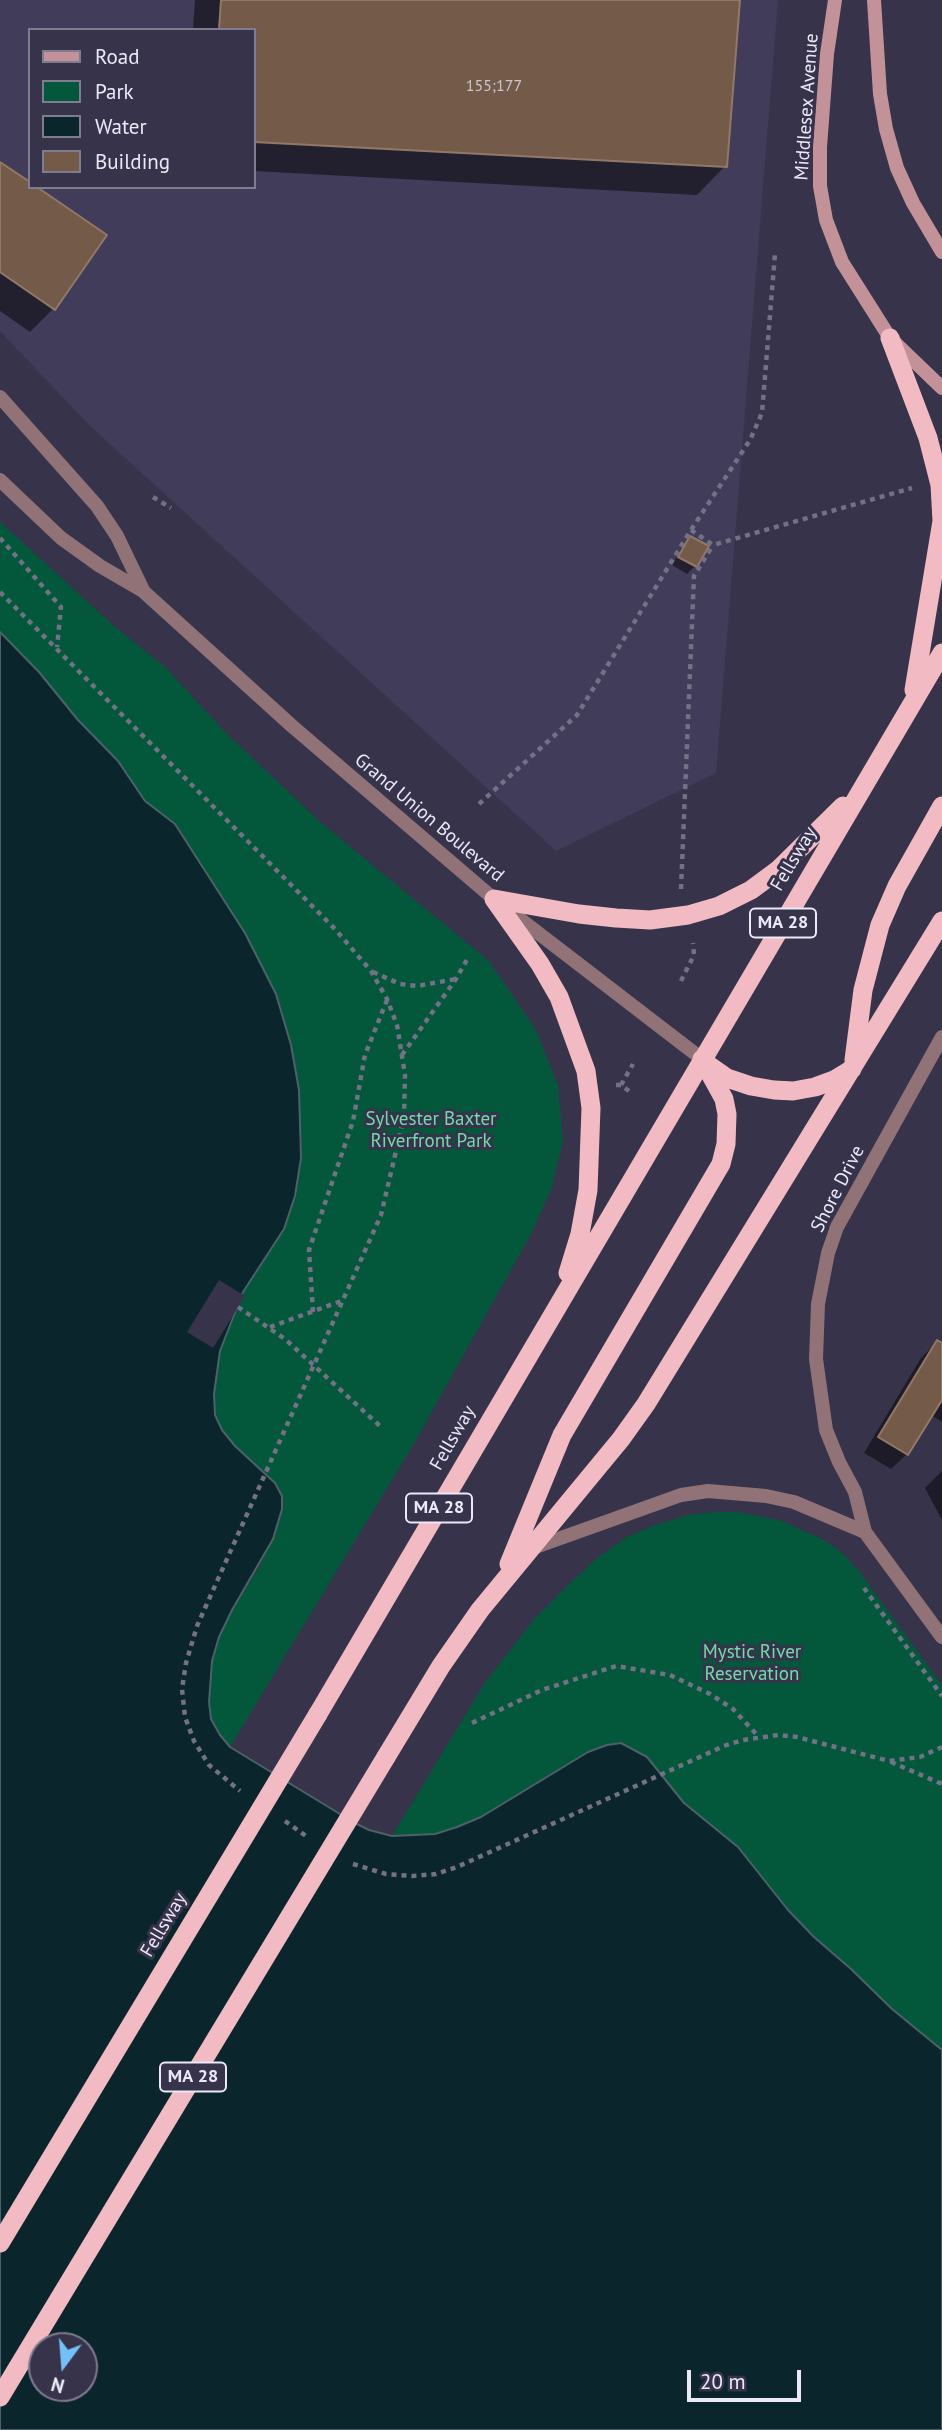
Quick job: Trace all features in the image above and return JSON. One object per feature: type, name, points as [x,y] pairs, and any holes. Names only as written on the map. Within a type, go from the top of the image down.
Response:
[{"type":"highway","points":[[890,338],[928,438],[940,485],[942,521],[912,704]]},
{"type":"highway","name":"Fellsway","points":[[0,2243],[318,1714],[942,653]]},
{"type":"highway","points":[[494,899],[579,914],[639,919],[688,915],[719,906],[751,890],[778,870],[863,786]]},
{"type":"highway","points":[[702,1059],[727,1078],[774,1090],[793,1091],[815,1087],[834,1080],[852,1068],[863,990],[880,925],[897,886],[942,806]]},
{"type":"highway","points":[[494,899],[540,964],[559,997],[586,1071],[591,1108],[588,1190],[580,1234],[559,1302]]},
{"type":"highway","name":"MA 28","points":[[0,2397],[441,1667],[501,1585],[621,1439],[646,1404],[942,921]]},
{"type":"highway","points":[[501,1585],[562,1435],[721,1164],[728,1126],[724,1099],[702,1059]]},
{"type":"main road","name":"Middlesex Avenue","points":[[835,0],[827,54],[820,147],[820,186],[826,220],[842,262],[890,338],[942,388]]},
{"type":"main road","points":[[874,0],[880,94],[886,129],[897,168],[913,203],[942,252]]},
{"type":"street","name":"Grand Union Boulevard","points":[[0,397],[97,506],[117,536],[143,591]]},
{"type":"street","name":"Grand Union Boulevard","points":[[0,480],[61,538],[100,566],[143,591],[292,726],[494,899],[702,1059]]},
{"type":"street","name":"Shore Drive","points":[[942,1037],[837,1227],[828,1253],[818,1304],[816,1359],[826,1430],[855,1492],[866,1532],[942,1637]]},
{"type":"street","points":[[530,1549],[681,1494],[708,1491],[766,1496],[794,1502],[866,1532]]},
{"type":"path","points":[[479,804],[577,715],[750,440],[762,413],[775,254]]},
{"type":"path","points":[[681,889],[694,576],[713,545],[903,489],[919,488]]},
{"type":"path","points":[[153,497],[172,508]]},
{"type":"path","points":[[691,530],[713,545]]},
{"type":"path","points":[[0,538],[61,607],[57,648]]},
{"type":"path","points":[[0,592],[335,929],[371,971],[387,999],[397,1025],[406,1092],[404,1117],[381,1215],[288,1426]]},
{"type":"path","points":[[681,981],[694,955],[692,933]]},
{"type":"path","points":[[401,1056],[456,979],[469,956]]},
{"type":"path","points":[[371,971],[400,984],[417,986],[456,979]]},
{"type":"path","points":[[313,1312],[309,1250],[353,1121],[365,1055],[387,999]]},
{"type":"path","points":[[633,1064],[621,1085],[633,1094]]},
{"type":"path","points":[[269,1327],[345,1300]]},
{"type":"path","points":[[238,1307],[269,1327],[315,1365],[381,1427]]},
{"type":"path","points":[[864,1588],[942,1696]]},
{"type":"path","points":[[472,1723],[542,1690],[616,1666],[670,1675],[710,1694],[733,1709],[759,1737]]},
{"type":"path","points":[[724,1746],[778,1735],[807,1739],[889,1761],[942,1784]]},
{"type":"path","points":[[889,1761],[920,1757],[942,1747]]},
{"type":"shaded area","points":[[0,0],[778,0],[716,773],[556,851],[89,425],[0,331]]},
{"type":"green space","name":"Sylvester Baxter Riverfront Park","points":[[0,522],[114,626],[165,667],[226,733],[320,822],[489,961],[536,1030],[558,1086],[563,1141],[551,1190],[531,1234],[416,1440],[230,1747],[211,1719],[209,1702],[212,1661],[219,1637],[232,1610],[260,1566],[282,1509],[282,1496],[275,1483],[235,1446],[222,1430],[215,1415],[214,1394],[220,1351],[243,1292],[259,1264],[301,1158],[299,1089],[291,1045],[276,994],[245,932],[175,824],[145,801],[118,761],[0,632]]},
{"type":"green space","name":"Mystic River Reservation","points":[[738,1512],[782,1521],[826,1541],[858,1570],[942,1685],[942,2050],[892,2009],[814,1937],[788,1910],[738,1847],[684,1803],[633,1748],[621,1743],[607,1745],[481,1817],[457,1827],[435,1834],[392,1836],[484,1684],[535,1618],[597,1558],[627,1537],[689,1515]]},
{"type":"water","points":[[0,632],[118,761],[145,801],[175,824],[245,933],[276,994],[291,1045],[299,1090],[301,1158],[295,1196],[284,1229],[243,1292],[220,1351],[214,1394],[215,1415],[222,1430],[235,1446],[275,1483],[282,1496],[282,1509],[273,1539],[219,1637],[212,1661],[209,1702],[211,1719],[230,1747],[353,1822],[369,1830],[392,1836],[435,1834],[481,1817],[588,1752],[607,1745],[621,1743],[647,1757],[684,1803],[738,1847],[788,1910],[814,1937],[892,2009],[942,2050],[942,2430],[0,2430]]},
{"type":"pier","points":[[219,1280],[245,1296],[213,1348],[187,1332]]},
{"type":"building","points":[[221,0],[740,0],[727,167],[256,142],[256,28],[219,28]]},
{"type":"building","points":[[0,162],[28,181],[28,189],[40,189],[107,235],[55,310],[0,272]]},
{"type":"building","points":[[690,536],[709,546],[697,567],[678,557]]},
{"type":"building","points":[[937,1340],[942,1343],[942,1400],[908,1455],[878,1437]]}]
